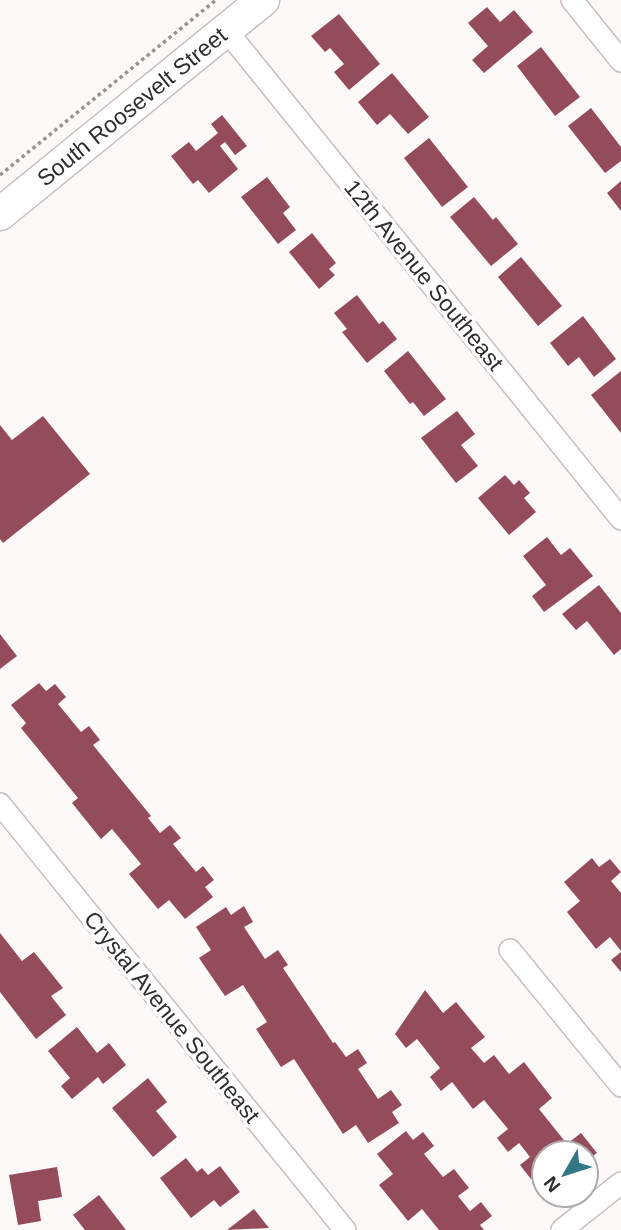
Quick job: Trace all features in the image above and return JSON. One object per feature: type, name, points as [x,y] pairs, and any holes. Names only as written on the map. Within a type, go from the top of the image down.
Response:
[{"type":"street","name":"South Roosevelt Street","points":[[0,214],[263,0]]},
{"type":"street","points":[[572,0],[621,61]]},
{"type":"street","name":"12th Avenue Southeast","points":[[226,30],[621,519]]},
{"type":"street","name":"Crystal Avenue Southeast","points":[[0,804],[345,1230]]},
{"type":"street","points":[[510,950],[621,1086]]},
{"type":"street","points":[[562,1230],[621,1183]]},
{"type":"path","points":[[0,175],[216,0]]},
{"type":"building","points":[[487,7],[500,22],[514,10],[533,32],[484,73],[472,60],[488,46],[468,23]]},
{"type":"building","points":[[339,14],[380,64],[349,90],[334,72],[344,64],[330,48],[325,52],[311,36]]},
{"type":"building","points":[[541,47],[580,97],[555,116],[517,66]]},
{"type":"building","points":[[392,73],[429,117],[408,134],[390,114],[377,125],[358,102]]},
{"type":"building","points":[[591,108],[621,147],[621,161],[605,173],[568,126]]},
{"type":"building","points":[[222,115],[247,146],[235,155],[225,142],[220,146],[238,169],[209,193],[198,180],[193,184],[171,156],[189,142],[196,151],[218,133],[211,124]]},
{"type":"building","points":[[429,138],[468,187],[442,207],[404,158]]},
{"type":"building","points":[[267,177],[290,207],[283,213],[296,230],[278,244],[241,197]]},
{"type":"building","points":[[621,181],[621,211],[607,193]]},
{"type":"building","points":[[474,197],[493,220],[496,217],[518,244],[491,266],[450,217]]},
{"type":"building","points":[[312,233],[336,263],[329,269],[335,275],[319,289],[289,252]]},
{"type":"building","points":[[521,257],[562,306],[538,326],[498,277]]},
{"type":"building","points":[[357,295],[379,324],[383,321],[397,339],[367,363],[342,332],[347,329],[334,313]]},
{"type":"building","points":[[583,316],[616,359],[594,377],[579,357],[568,366],[550,343]]},
{"type":"building","points":[[408,351],[446,399],[424,416],[413,402],[410,404],[384,371]]},
{"type":"building","points":[[621,371],[621,433],[591,395]]},
{"type":"building","points":[[457,411],[475,434],[461,445],[478,466],[456,483],[421,438]]},
{"type":"building","points":[[43,416],[90,474],[3,543],[0,539],[0,425],[12,440]]},
{"type":"building","points":[[505,475],[514,485],[519,480],[530,493],[524,498],[536,512],[509,535],[478,498]]},
{"type":"building","points":[[547,537],[561,555],[570,548],[593,576],[544,612],[532,596],[546,585],[523,556]]},
{"type":"building","points":[[599,585],[621,613],[621,649],[614,655],[587,621],[576,630],[562,614]]},
{"type":"building","points":[[0,634],[17,656],[0,669]]},
{"type":"building","points":[[39,683],[46,691],[55,684],[66,697],[58,704],[81,732],[89,726],[100,740],[93,745],[151,816],[148,818],[160,833],[170,825],[181,838],[173,844],[196,872],[203,866],[214,880],[205,887],[213,897],[185,919],[169,900],[158,909],[129,874],[141,864],[112,829],[101,839],[72,803],[78,798],[21,728],[26,723],[11,705]]},
{"type":"building","points":[[592,858],[599,867],[610,859],[621,872],[611,881],[621,893],[621,951],[610,937],[596,949],[567,912],[580,901],[564,882]]},
{"type":"building","points":[[244,906],[253,922],[244,927],[265,959],[278,950],[288,965],[283,968],[333,1043],[335,1042],[346,1057],[358,1049],[367,1063],[358,1069],[378,1099],[391,1090],[402,1105],[392,1112],[399,1123],[368,1143],[356,1125],[343,1134],[294,1059],[281,1067],[256,1029],[267,1022],[243,985],[225,996],[199,958],[211,950],[196,927],[226,907],[231,915]]},
{"type":"building","points":[[0,933],[22,961],[34,952],[63,988],[51,996],[66,1015],[36,1039],[0,992]]},
{"type":"building","points":[[621,952],[621,972],[611,960]]},
{"type":"building","points":[[425,990],[443,1013],[456,1002],[485,1037],[471,1048],[484,1063],[494,1055],[509,1074],[524,1062],[552,1098],[539,1109],[563,1139],[530,1139],[530,1157],[519,1143],[508,1152],[497,1138],[508,1129],[484,1100],[473,1109],[452,1082],[441,1091],[430,1077],[440,1068],[417,1039],[406,1048],[395,1034]]},
{"type":"building","points":[[77,1027],[97,1053],[109,1043],[126,1065],[103,1084],[98,1077],[72,1099],[61,1086],[70,1078],[48,1051]]},
{"type":"building","points":[[148,1078],[167,1102],[156,1111],[177,1137],[153,1157],[112,1108]]},
{"type":"building","points":[[406,1131],[413,1140],[423,1132],[434,1146],[424,1154],[443,1177],[454,1169],[469,1188],[458,1196],[470,1211],[481,1202],[492,1216],[480,1225],[484,1230],[439,1230],[422,1209],[408,1221],[379,1185],[393,1174],[377,1154]]},
{"type":"building","points":[[581,1133],[586,1139],[573,1139]]},
{"type":"building","points":[[530,1157],[530,1178],[520,1165]]},
{"type":"building","points":[[186,1158],[197,1172],[202,1168],[208,1175],[220,1166],[240,1192],[220,1207],[214,1200],[191,1218],[160,1178]]},
{"type":"building","points":[[57,1167],[62,1197],[38,1201],[41,1221],[18,1225],[9,1175]]},
{"type":"building","points":[[99,1195],[126,1230],[85,1230],[73,1215]]},
{"type":"building","points":[[254,1209],[269,1228],[227,1230]]}]
